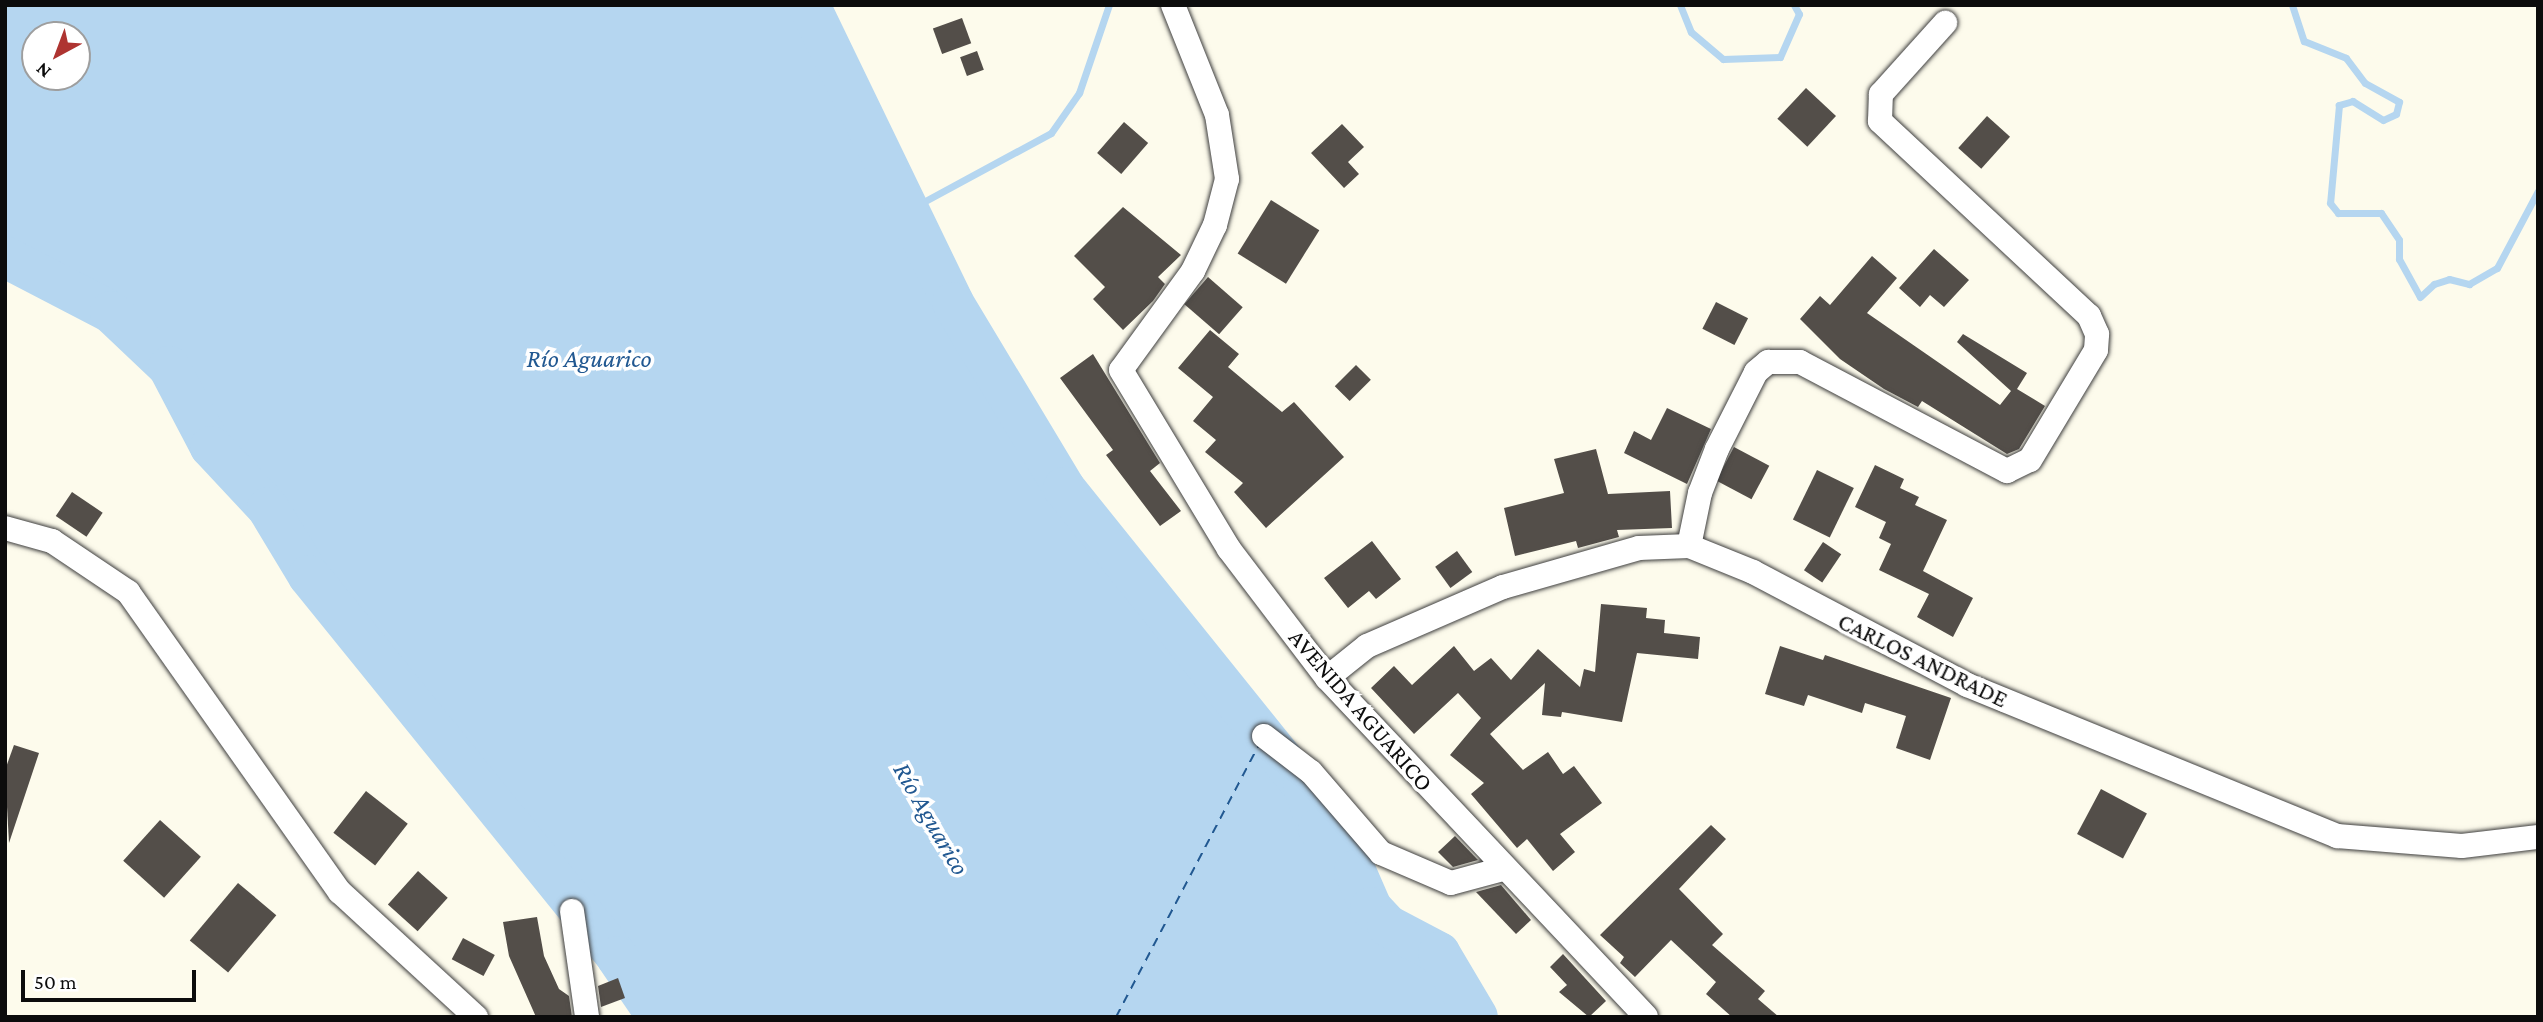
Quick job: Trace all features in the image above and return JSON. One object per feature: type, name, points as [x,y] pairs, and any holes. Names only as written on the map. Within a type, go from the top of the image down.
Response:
[{"type":"street","name":"AVENIDA AGUARICO","points":[[1173,5],[1217,116],[1227,179],[1215,225],[1192,271],[1121,370],[1229,549],[1327,678],[1503,869],[1646,1017]]},
{"type":"street","points":[[1689,546],[1717,449],[1755,372],[1768,362],[1800,362],[2007,471],[2030,460],[2096,350],[2097,334],[2089,316],[1880,121],[1881,94],[1945,23]]},
{"type":"street","points":[[5,528],[52,541],[128,592],[340,892],[475,1017]]},
{"type":"street","name":"CARLOS ANDRADE","points":[[1327,678],[1367,646],[1503,587],[1639,548],[1689,546],[1753,572],[1967,685],[2337,836],[2462,846],[2538,838]]},
{"type":"street","points":[[1264,736],[1311,772],[1381,853],[1451,883],[1503,869]]},
{"type":"street","points":[[572,911],[587,1017]]},
{"type":"water","name":"Río Aguarico","points":[[5,5],[809,5],[953,303],[1064,488],[1304,786],[1319,829],[1355,871],[1371,908],[1388,926],[1439,953],[1477,1017],[658,1017],[617,957],[309,576],[268,508],[211,447],[169,367],[111,312],[5,257]]},
{"type":"building","points":[[962,18],[971,43],[942,54],[933,29]]},
{"type":"building","points":[[977,51],[984,70],[967,76],[960,57]]},
{"type":"building","points":[[1806,88],[1836,116],[1807,147],[1777,119]]},
{"type":"building","points":[[1987,116],[2010,137],[1981,169],[1958,148]]},
{"type":"building","points":[[1124,122],[1148,143],[1121,174],[1097,153]]},
{"type":"building","points":[[1342,124],[1364,147],[1348,162],[1359,174],[1344,188],[1311,153]]},
{"type":"building","points":[[1271,200],[1319,230],[1286,284],[1238,253]]},
{"type":"building","points":[[1123,207],[1181,255],[1158,277],[1165,284],[1153,301],[1123,330],[1093,299],[1105,287],[1074,256]]},
{"type":"building","points":[[1934,249],[1969,280],[1944,307],[1930,295],[1920,307],[1899,288]]},
{"type":"building","points":[[1872,256],[1897,278],[1867,313],[2000,405],[2011,391],[1957,342],[1963,334],[2027,373],[2017,389],[2045,406],[2019,449],[2007,454],[1922,401],[1918,407],[1884,389],[1840,359],[1800,319],[1820,296],[1830,305]]},
{"type":"building","points":[[1208,277],[1243,307],[1219,334],[1184,304]]},
{"type":"building","points":[[1716,302],[1748,318],[1734,345],[1702,329]]},
{"type":"building","points":[[1210,330],[1239,354],[1228,367],[1282,412],[1294,402],[1344,457],[1266,528],[1234,492],[1243,483],[1205,452],[1216,440],[1193,421],[1213,397],[1178,368]]},
{"type":"building","points":[[1093,354],[1160,463],[1150,471],[1181,511],[1160,526],[1106,455],[1113,450],[1060,378]]},
{"type":"building","points":[[1356,365],[1371,380],[1350,401],[1335,386]]},
{"type":"building","points":[[1667,408],[1711,429],[1687,484],[1624,453],[1634,431],[1651,440]]},
{"type":"building","points":[[1734,447],[1769,466],[1751,499],[1716,481]]},
{"type":"building","points":[[1596,449],[1608,494],[1670,491],[1672,528],[1617,530],[1619,537],[1578,548],[1576,541],[1515,556],[1504,508],[1564,493],[1554,459]]},
{"type":"building","points":[[1875,465],[1904,479],[1900,488],[1919,497],[1915,505],[1947,520],[1923,571],[1973,598],[1953,637],[1917,617],[1929,594],[1879,570],[1891,544],[1879,538],[1886,522],[1855,507]]},
{"type":"building","points":[[1817,470],[1854,488],[1830,537],[1793,519]]},
{"type":"building","points":[[72,492],[103,513],[86,537],[56,516]]},
{"type":"building","points":[[1372,541],[1401,579],[1376,599],[1369,591],[1348,608],[1324,578]]},
{"type":"building","points":[[1823,542],[1841,554],[1822,582],[1804,570]]},
{"type":"building","points":[[1457,551],[1472,572],[1450,588],[1435,567]]},
{"type":"building","points":[[1601,604],[1647,608],[1646,618],[1665,620],[1664,633],[1700,637],[1698,659],[1637,653],[1622,722],[1562,712],[1561,717],[1542,715],[1545,683],[1490,734],[1523,770],[1548,752],[1563,774],[1574,766],[1602,803],[1560,834],[1575,852],[1553,871],[1527,839],[1517,848],[1471,794],[1484,783],[1450,755],[1481,718],[1458,693],[1414,734],[1371,688],[1394,666],[1412,685],[1454,646],[1474,671],[1491,658],[1511,680],[1538,649],[1580,687],[1584,669],[1595,672]]},
{"type":"building","points":[[1780,646],[1823,660],[1825,655],[1951,698],[1930,760],[1896,748],[1906,716],[1865,703],[1862,713],[1808,695],[1804,706],[1765,694]]},
{"type":"building","points":[[14,745],[39,753],[9,843],[5,770]]},
{"type":"building","points":[[2101,789],[2147,813],[2123,858],[2077,834]]},
{"type":"building","points":[[366,791],[408,824],[375,865],[333,833]]},
{"type":"building","points":[[160,820],[201,857],[164,898],[123,861]]},
{"type":"building","points":[[1711,825],[1726,839],[1679,889],[1723,934],[1712,945],[1765,991],[1758,999],[1779,1017],[1732,1017],[1706,994],[1716,982],[1671,940],[1635,977],[1620,963],[1624,957],[1600,935]]},
{"type":"building","points":[[1455,836],[1478,860],[1453,867],[1438,852]]},
{"type":"building","points":[[418,871],[448,898],[418,931],[388,904]]},
{"type":"building","points":[[238,883],[276,915],[228,973],[190,940]]},
{"type":"building","points":[[1501,885],[1531,920],[1516,934],[1476,892]]},
{"type":"building","points":[[537,917],[544,956],[559,989],[569,996],[572,1017],[536,1017],[509,956],[503,922]]},
{"type":"building","points":[[463,938],[495,955],[484,976],[452,959]]},
{"type":"building","points":[[1563,954],[1606,1001],[1589,1017],[1559,992],[1567,985],[1550,967]]},
{"type":"building","points":[[618,978],[625,998],[601,1007],[598,986]]},
{"type":"waterway","points":[[809,5],[953,303],[1064,488],[1304,786],[1319,829],[1355,871],[1371,908],[1388,926],[1439,953],[1477,1017]]},
{"type":"waterway","points":[[903,213],[1051,133],[1079,93],[1109,5]]},
{"type":"waterway","points":[[1680,5],[1691,32],[1723,59],[1780,57],[1799,14],[1794,5]]},
{"type":"waterway","points":[[2292,5],[2304,41],[2346,58],[2365,83],[2399,102],[2396,114],[2383,120],[2353,101],[2339,105],[2330,203],[2338,213],[2381,213],[2399,240],[2399,259],[2420,297],[2434,284],[2449,279],[2469,284],[2497,268],[2538,191]]},
{"type":"waterway","points":[[5,257],[111,312],[169,367],[211,447],[268,508],[309,576],[617,957],[658,1017]]},
{"type":"ferry route","points":[[1116,1017],[1259,745]]}]
